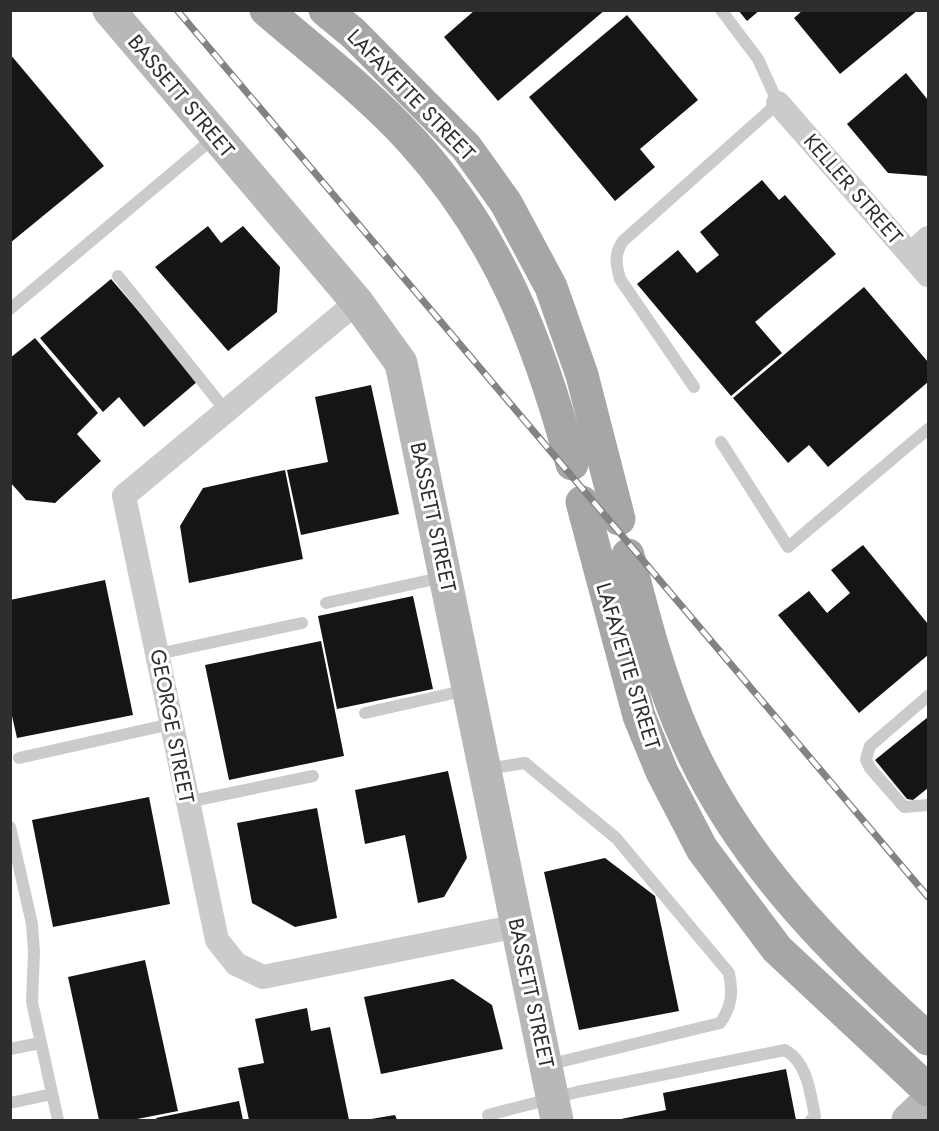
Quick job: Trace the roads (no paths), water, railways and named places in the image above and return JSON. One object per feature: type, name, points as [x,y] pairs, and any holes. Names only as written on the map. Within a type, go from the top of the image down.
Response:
[{"type":"main road","name":"LAFAYETTE STREET","points":[[266,10],[382,110],[413,142],[458,200],[488,244],[533,334],[573,464]]},
{"type":"main road","name":"LAFAYETTE STREET","points":[[325,10],[353,33],[466,147],[506,203],[551,287],[582,375],[619,519]]},
{"type":"main road","name":"LAFAYETTE STREET","points":[[582,502],[639,716],[662,772],[702,849],[777,949],[928,1090]]},
{"type":"main road","name":"LAFAYETTE STREET","points":[[628,555],[662,678],[687,743],[732,824],[769,876],[816,932],[928,1039]]},
{"type":"street","name":"BASSETT STREET","points":[[109,10],[357,302],[401,363],[555,1110]]},
{"type":"street","name":"KELLER STREET","points":[[778,103],[920,246],[928,275]]},
{"type":"street","name":"GEORGE STREET","points":[[357,302],[124,496],[217,940],[236,964],[263,977],[517,926]]},
{"type":"street","points":[[908,1120],[928,1101]]},
{"type":"lane","points":[[694,387],[620,279],[616,262],[617,250],[623,241],[778,103],[758,59],[721,10]]},
{"type":"lane","points":[[10,309],[216,136]]},
{"type":"lane","points":[[118,276],[226,411]]},
{"type":"lane","points":[[721,442],[788,547],[928,429]]},
{"type":"lane","points":[[326,603],[445,577]]},
{"type":"lane","points":[[158,654],[302,623]]},
{"type":"lane","points":[[365,712],[468,690]]},
{"type":"lane","points":[[928,696],[870,746],[866,760],[870,768],[904,807],[928,805]]},
{"type":"lane","points":[[19,758],[171,724]]},
{"type":"lane","points":[[485,769],[525,764],[616,838],[729,973],[733,991],[729,1010],[720,1023],[546,1065]]},
{"type":"lane","points":[[187,802],[313,776]]},
{"type":"lane","points":[[10,826],[32,924],[34,952],[32,1002],[58,1120]]},
{"type":"lane","points":[[10,1049],[40,1043]]},
{"type":"lane","points":[[488,1115],[555,1110],[721,1061],[785,1050],[796,1056],[807,1078],[815,1116],[811,1120]]},
{"type":"lane","points":[[10,1103],[52,1094]]},
{"type":"railway","points":[[177,10],[928,897]]}]
